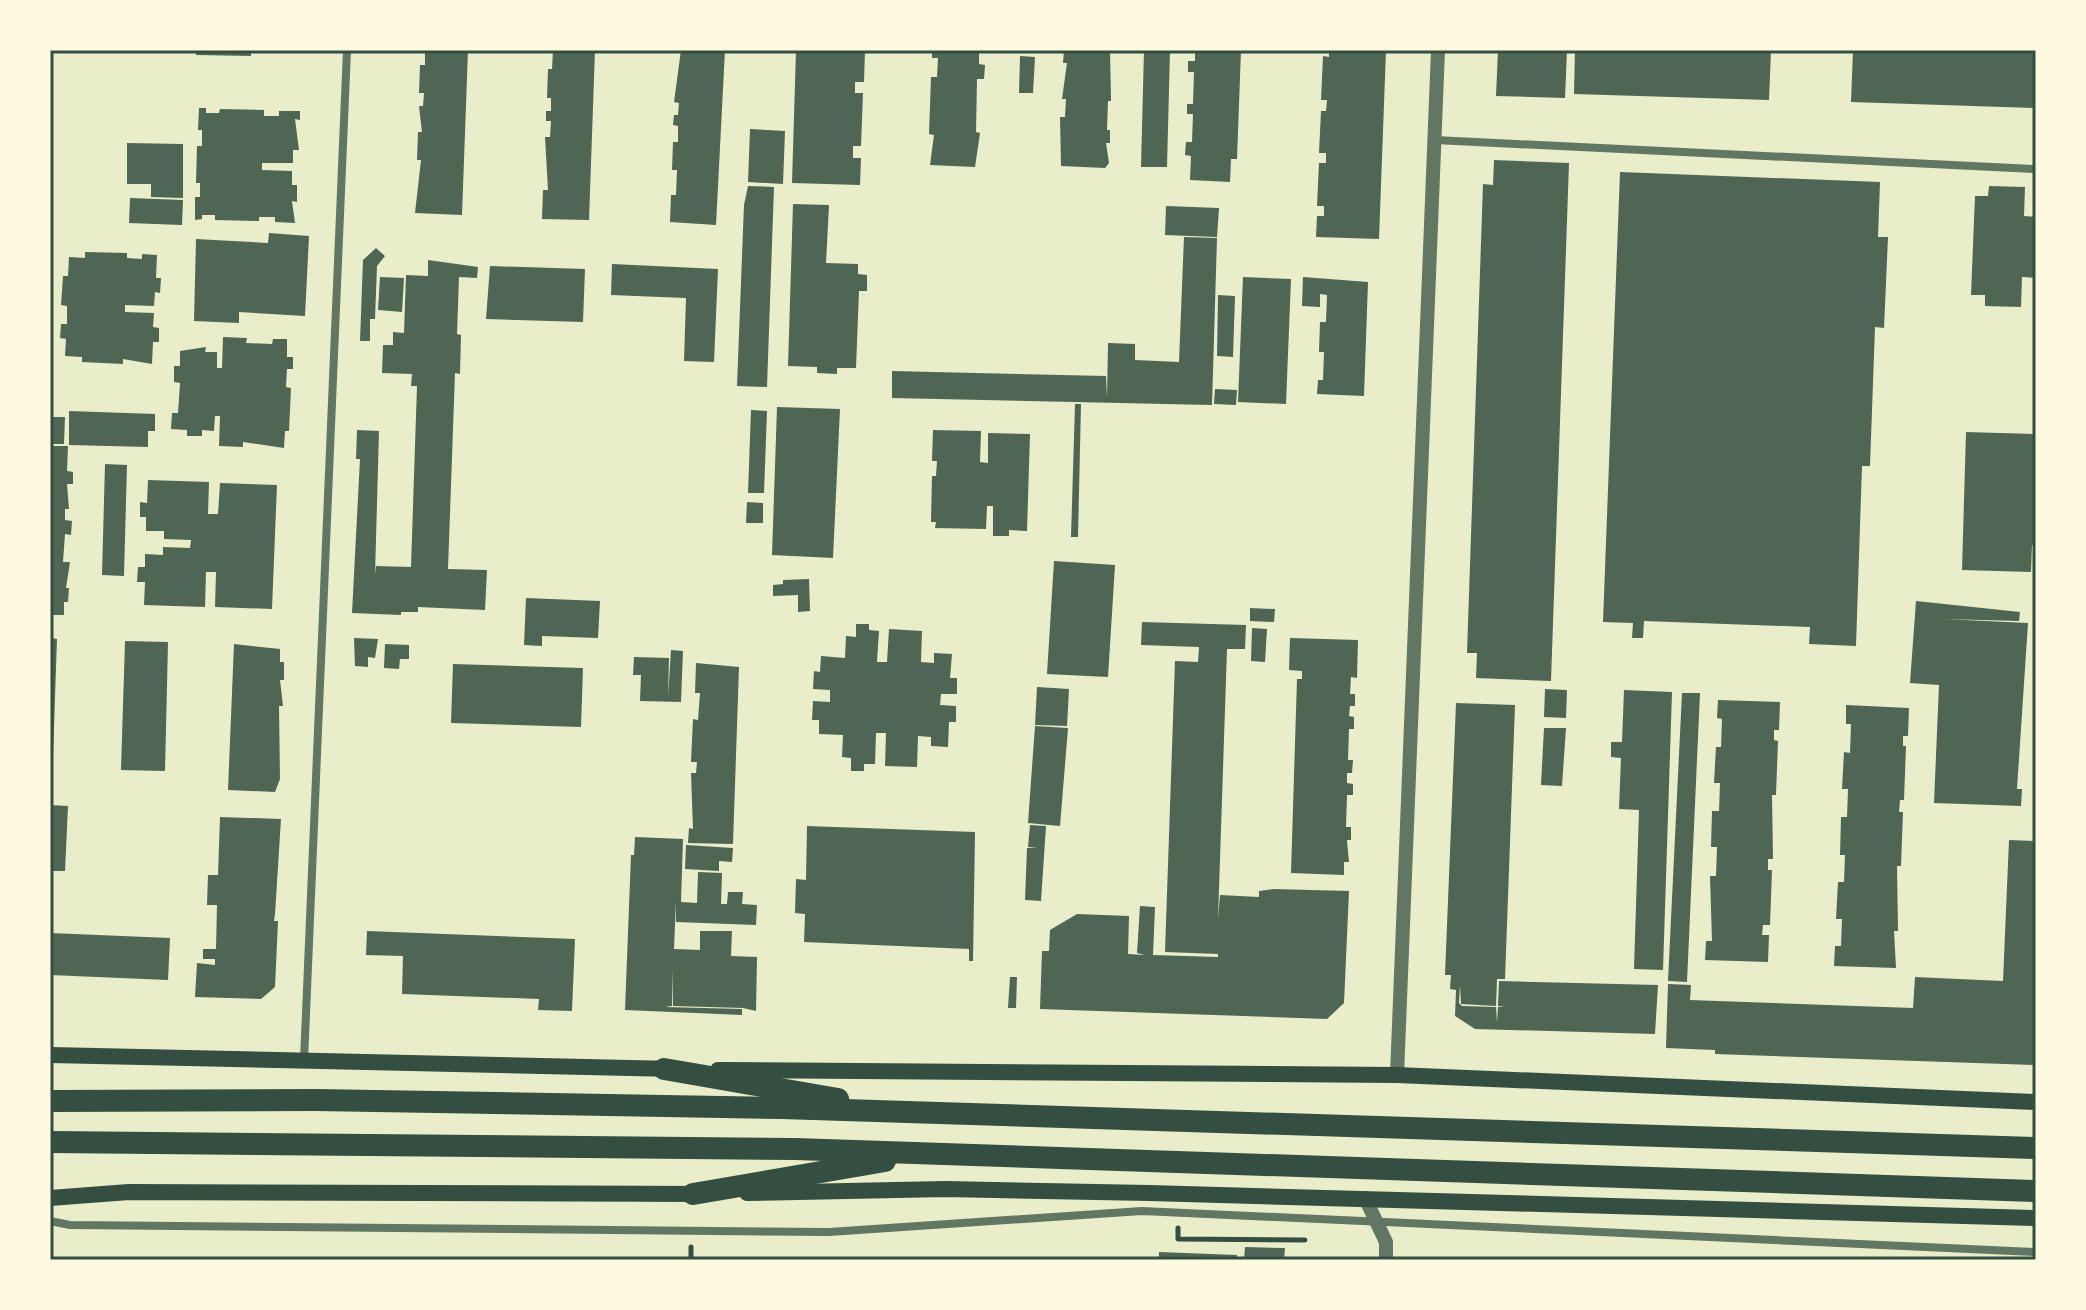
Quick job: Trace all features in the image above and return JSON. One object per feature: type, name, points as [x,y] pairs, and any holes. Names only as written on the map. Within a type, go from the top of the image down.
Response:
[{"type":"highway","points":[[664,1069],[934,1115]]},
{"type":"highway","points":[[50,1101],[316,1100],[781,1108],[2036,1148]]},
{"type":"highway","points":[[50,1142],[932,1152],[2036,1191]]},
{"type":"highway","points":[[693,1194],[932,1152]]},
{"type":"main road","points":[[50,1055],[664,1069],[1397,1075],[2036,1102]]},
{"type":"main road","points":[[50,1198],[129,1192],[693,1194],[945,1189],[2036,1218]]},
{"type":"street","points":[[304,1060],[347,50]]},
{"type":"street","points":[[1397,1075],[1438,50]]},
{"type":"street","points":[[1435,140],[2036,169]]},
{"type":"street","points":[[1365,1198],[1386,1242],[1386,1260]]},
{"type":"street","points":[[50,1221],[70,1225],[829,1232],[1142,1211],[2036,1252]]},
{"type":"street","points":[[50,1230],[70,1225]]},
{"type":"path","points":[[1178,1239],[1307,1240]]},
{"type":"building","points":[[196,50],[251,50],[251,56],[196,55]]},
{"type":"building","points":[[425,50],[468,50],[462,215],[415,213],[421,160],[417,160],[418,132],[422,132],[419,106],[423,106],[424,93],[419,93],[420,65],[425,65]]},
{"type":"building","points":[[553,50],[595,50],[589,220],[542,219],[543,190],[548,190],[545,137],[550,137],[551,121],[546,121],[546,111],[551,111],[551,98],[547,98],[548,69],[552,69]]},
{"type":"building","points":[[681,50],[725,50],[716,225],[670,222],[671,195],[676,195],[677,170],[672,170],[673,142],[678,142],[678,126],[673,125],[674,115],[678,115],[679,103],[674,102]]},
{"type":"building","points":[[796,50],[865,50],[864,82],[855,82],[855,93],[863,93],[861,146],[853,146],[853,158],[861,158],[860,185],[792,183]]},
{"type":"building","points":[[932,50],[979,50],[979,64],[985,65],[984,79],[977,79],[976,132],[980,133],[975,167],[930,165],[934,135],[929,134],[931,77],[937,77],[938,58],[932,58]]},
{"type":"building","points":[[1064,50],[1110,50],[1111,101],[1108,101],[1107,130],[1110,130],[1110,143],[1106,143],[1109,163],[1105,168],[1061,166],[1060,117],[1065,117],[1066,99],[1062,99],[1067,63],[1063,63]]},
{"type":"building","points":[[1144,50],[1170,50],[1167,167],[1141,167]]},
{"type":"building","points":[[1195,50],[1241,50],[1237,159],[1231,159],[1230,182],[1190,180],[1191,156],[1185,155],[1186,142],[1192,142],[1193,114],[1187,114],[1187,104],[1193,104],[1194,72],[1188,72],[1188,61],[1195,61]]},
{"type":"building","points":[[1329,50],[1386,50],[1379,239],[1316,237],[1317,216],[1324,216],[1324,206],[1317,206],[1319,163],[1326,163],[1326,153],[1319,153],[1321,111],[1326,111],[1327,100],[1321,100],[1323,56],[1329,57]]},
{"type":"building","points":[[1498,50],[1567,50],[1565,98],[1496,96]]},
{"type":"building","points":[[1575,50],[1771,50],[1769,100],[1574,94]]},
{"type":"building","points":[[1853,50],[2036,50],[2036,108],[1851,102]]},
{"type":"building","points":[[1020,56],[1035,57],[1033,93],[1019,93]]},
{"type":"building","points":[[199,108],[206,108],[206,113],[219,113],[220,109],[264,110],[264,116],[279,116],[279,111],[300,111],[300,120],[295,119],[299,150],[293,150],[293,163],[262,163],[262,170],[292,171],[292,185],[297,185],[297,202],[292,201],[295,223],[275,222],[275,217],[259,217],[259,221],[215,220],[215,215],[202,215],[202,219],[195,220],[195,197],[200,197],[200,183],[196,183],[197,146],[202,146],[202,130],[198,130]]},
{"type":"building","points":[[750,129],[785,131],[783,184],[748,182]]},
{"type":"building","points":[[127,143],[183,144],[183,198],[151,197],[151,184],[127,184]]},
{"type":"building","points":[[1494,160],[1569,163],[1551,681],[1476,678],[1477,653],[1467,653],[1483,184],[1493,185]]},
{"type":"building","points":[[1620,172],[1880,182],[1878,237],[1888,237],[1884,328],[1875,327],[1870,466],[1862,466],[1856,646],[1809,644],[1810,627],[1644,621],[1643,638],[1632,638],[1633,623],[1603,622]]},
{"type":"building","points":[[748,186],[774,187],[767,387],[737,386],[744,205]]},
{"type":"building","points":[[1989,186],[2025,187],[2024,216],[2036,217],[2036,278],[2022,277],[2021,307],[1985,306],[1985,295],[1971,295],[1975,196],[1988,196]]},
{"type":"building","points":[[130,198],[183,200],[182,225],[129,223]]},
{"type":"building","points":[[793,204],[829,205],[826,263],[858,264],[858,274],[867,275],[867,291],[859,291],[856,368],[837,368],[837,374],[817,373],[817,367],[788,366]]},
{"type":"building","points":[[1166,206],[1219,208],[1217,237],[1165,235]]},
{"type":"building","points":[[269,233],[309,236],[305,316],[239,312],[239,323],[194,321],[196,239],[268,243]]},
{"type":"building","points":[[1184,237],[1217,238],[1212,405],[892,398],[892,371],[1106,376],[1107,398],[1108,343],[1135,344],[1135,360],[1179,362]]},
{"type":"building","points":[[376,248],[385,256],[377,266],[375,319],[370,319],[370,341],[360,341],[363,260]]},
{"type":"building","points":[[85,252],[127,253],[127,258],[142,259],[142,254],[157,255],[156,278],[161,278],[160,293],[155,292],[154,306],[125,305],[125,312],[154,313],[153,327],[159,328],[159,342],[153,342],[152,364],[123,359],[123,364],[82,362],[82,357],[65,356],[66,339],[60,338],[61,324],[67,324],[67,306],[61,305],[63,276],[68,276],[69,257],[85,258]]},
{"type":"building","points":[[428,260],[478,267],[477,278],[459,277],[457,334],[461,335],[460,374],[455,373],[448,569],[487,570],[485,610],[418,607],[418,612],[401,612],[401,615],[352,613],[360,459],[356,459],[357,430],[379,431],[375,575],[376,566],[411,567],[417,386],[411,386],[412,374],[382,373],[383,345],[393,345],[393,332],[404,333],[406,275],[428,276]]},
{"type":"building","points":[[612,264],[718,269],[714,362],[684,361],[686,298],[611,295]]},
{"type":"building","points":[[490,266],[585,269],[583,322],[486,319]]},
{"type":"building","points":[[380,277],[404,278],[402,312],[378,310]]},
{"type":"building","points":[[1243,277],[1291,279],[1286,404],[1238,402]]},
{"type":"building","points":[[1303,277],[1368,282],[1364,396],[1317,394],[1318,380],[1323,380],[1324,352],[1319,352],[1320,322],[1326,322],[1327,295],[1320,294],[1320,307],[1302,306]]},
{"type":"building","points":[[1218,295],[1235,296],[1233,357],[1217,356]]},
{"type":"building","points":[[223,337],[247,338],[246,343],[272,344],[273,339],[287,339],[287,357],[293,357],[293,369],[287,369],[286,387],[291,388],[289,431],[285,431],[284,448],[243,442],[243,447],[219,446],[220,416],[215,416],[214,431],[202,430],[202,436],[187,436],[187,430],[171,429],[172,413],[178,413],[180,383],[174,382],[174,366],[180,366],[180,351],[206,347],[205,352],[217,352],[217,368],[222,368]]},
{"type":"building","points":[[1215,389],[1237,390],[1236,405],[1214,404]]},
{"type":"building","points":[[1075,404],[1081,404],[1078,537],[1071,537]]},
{"type":"building","points":[[777,407],[840,409],[833,558],[772,555]]},
{"type":"building","points":[[751,410],[767,411],[764,493],[748,493]]},
{"type":"building","points":[[69,411],[155,414],[155,431],[148,431],[148,447],[69,445]]},
{"type":"building","points":[[50,417],[65,417],[64,444],[50,444]]},
{"type":"building","points":[[933,430],[981,431],[980,462],[988,463],[988,433],[1030,434],[1027,531],[1009,530],[1009,536],[993,536],[993,506],[987,506],[986,529],[935,528],[936,522],[931,522],[932,476],[936,476],[937,461],[932,461]]},
{"type":"building","points":[[1966,432],[2035,434],[2036,545],[2032,545],[2031,572],[1962,570]]},
{"type":"building","points":[[50,446],[68,446],[67,471],[73,472],[73,484],[67,484],[69,509],[65,509],[65,520],[72,521],[71,535],[65,534],[63,562],[70,562],[66,588],[69,588],[68,602],[64,602],[64,615],[50,615]]},
{"type":"building","points":[[105,464],[127,465],[124,576],[102,575]]},
{"type":"building","points":[[148,480],[209,482],[208,514],[218,514],[220,483],[277,485],[272,609],[215,607],[216,572],[206,572],[205,607],[144,605],[145,582],[137,582],[138,567],[145,567],[145,554],[163,555],[163,547],[190,548],[191,540],[164,539],[164,531],[146,531],[146,517],[140,517],[140,502],[147,503]]},
{"type":"building","points":[[747,502],[763,503],[763,523],[746,523]]},
{"type":"building","points":[[1054,561],[1115,565],[1108,677],[1047,674]]},
{"type":"building","points":[[809,579],[810,611],[798,612],[798,595],[773,596],[773,585],[783,584],[783,580]]},
{"type":"building","points":[[526,598],[600,601],[598,638],[542,636],[542,646],[524,645]]},
{"type":"building","points":[[1916,601],[2020,612],[2019,621],[1943,619],[2028,623],[2017,789],[2022,789],[2021,806],[1934,803],[1939,685],[1910,683]]},
{"type":"building","points":[[1250,608],[1275,609],[1274,622],[1250,621]]},
{"type":"building","points":[[1142,622],[1246,625],[1245,649],[1227,649],[1218,919],[1220,895],[1259,897],[1259,891],[1273,889],[1349,891],[1344,1003],[1327,1019],[1040,1009],[1042,951],[1049,951],[1050,930],[1077,914],[1129,916],[1128,954],[1145,955],[1137,953],[1140,906],[1155,907],[1153,955],[1218,957],[1218,954],[1165,952],[1175,661],[1198,662],[1199,647],[1141,645]]},
{"type":"building","points":[[856,624],[869,624],[869,630],[879,631],[877,662],[887,662],[889,629],[922,631],[921,662],[934,663],[934,653],[952,654],[950,678],[957,678],[957,694],[941,694],[940,705],[956,706],[956,722],[949,722],[948,747],[931,746],[931,737],[918,736],[917,767],[885,766],[886,733],[876,733],[875,764],[864,764],[864,771],[851,771],[851,758],[842,757],[843,735],[819,734],[819,720],[812,720],[813,701],[830,702],[830,690],[813,689],[814,671],[820,672],[821,656],[845,658],[846,636],[856,637]]},
{"type":"building","points":[[1252,628],[1267,629],[1265,662],[1251,661]]},
{"type":"building","points":[[50,638],[57,639],[53,757],[50,757]]},
{"type":"building","points":[[354,638],[378,639],[375,658],[368,657],[368,667],[355,666]]},
{"type":"building","points":[[1290,638],[1358,640],[1357,678],[1351,677],[1350,694],[1355,694],[1355,706],[1350,706],[1349,716],[1354,717],[1354,729],[1349,729],[1348,760],[1353,760],[1352,773],[1347,773],[1347,783],[1353,784],[1353,795],[1347,795],[1346,827],[1351,827],[1351,840],[1347,840],[1349,862],[1344,862],[1344,875],[1291,873],[1297,679],[1302,679],[1302,671],[1289,670]]},
{"type":"building","points":[[125,641],[168,642],[165,771],[121,770]]},
{"type":"building","points":[[234,644],[280,649],[280,662],[284,662],[284,680],[280,680],[283,706],[279,706],[280,779],[275,792],[228,790]]},
{"type":"building","points":[[385,644],[409,645],[409,659],[400,659],[399,669],[384,668]]},
{"type":"building","points":[[671,650],[683,651],[681,702],[640,701],[641,675],[633,675],[634,657],[669,658],[668,697]]},
{"type":"building","points":[[696,663],[739,667],[733,844],[688,843],[689,828],[693,829],[691,773],[696,773],[697,762],[691,762],[693,719],[698,720],[700,693],[695,693]]},
{"type":"building","points":[[453,664],[583,668],[581,727],[451,723]]},
{"type":"building","points":[[1037,687],[1069,689],[1067,726],[1035,725]]},
{"type":"building","points":[[1545,689],[1567,690],[1566,718],[1544,717]]},
{"type":"building","points":[[1624,690],[1672,692],[1663,970],[1634,969],[1639,810],[1619,809],[1621,758],[1611,757],[1611,742],[1622,742]]},
{"type":"building","points":[[1682,693],[1700,693],[1687,982],[1668,981]]},
{"type":"building","points":[[1718,700],[1780,702],[1779,730],[1774,730],[1774,740],[1778,741],[1776,795],[1772,795],[1773,859],[1768,859],[1768,870],[1772,870],[1770,925],[1763,925],[1762,935],[1769,935],[1768,962],[1705,960],[1706,941],[1712,941],[1710,876],[1716,876],[1717,847],[1711,847],[1712,811],[1719,811],[1720,783],[1714,783],[1716,747],[1721,747],[1722,719],[1717,718]]},
{"type":"building","points":[[1456,703],[1515,705],[1505,979],[1497,979],[1496,1006],[1461,1004],[1460,985],[1459,1003],[1462,1006],[1496,1007],[1497,1022],[1498,1007],[1505,1007],[1498,1006],[1499,981],[1658,985],[1655,1034],[1475,1029],[1455,1016],[1456,990],[1450,989],[1451,975],[1445,975]]},
{"type":"building","points":[[1846,705],[1909,708],[1908,736],[1903,736],[1903,746],[1906,746],[1904,800],[1900,800],[1899,812],[1903,812],[1901,866],[1897,866],[1898,931],[1894,931],[1896,968],[1834,966],[1835,946],[1841,946],[1842,919],[1836,919],[1838,882],[1844,882],[1845,855],[1840,855],[1841,817],[1847,817],[1848,789],[1842,789],[1844,752],[1850,753],[1851,724],[1846,724]]},
{"type":"building","points":[[1035,726],[1068,728],[1060,826],[1028,823]]},
{"type":"building","points":[[1544,728],[1566,728],[1562,786],[1541,785]]},
{"type":"building","points":[[50,805],[68,806],[65,871],[50,871]]},
{"type":"building","points":[[220,817],[281,819],[274,921],[278,921],[275,987],[261,999],[195,997],[197,963],[215,965],[215,959],[203,959],[203,949],[216,949],[217,905],[207,905],[208,875],[218,875]]},
{"type":"building","points":[[1030,825],[1046,826],[1041,901],[1025,900],[1027,848],[1037,848],[1028,847]]},
{"type":"building","points":[[807,826],[975,832],[973,961],[969,961],[969,949],[804,942],[805,914],[795,913],[796,879],[806,880]]},
{"type":"building","points":[[635,837],[683,839],[681,902],[697,903],[698,872],[722,873],[721,904],[727,904],[728,892],[743,892],[742,904],[757,905],[756,925],[676,922],[676,901],[674,949],[700,950],[700,931],[732,931],[731,956],[757,957],[756,1011],[743,1008],[673,1006],[673,969],[672,1006],[665,1007],[742,1009],[742,1015],[625,1010],[631,855],[634,855]]},
{"type":"building","points":[[2009,840],[2036,841],[2036,1065],[1715,1054],[1715,1050],[1666,1048],[1668,984],[1691,985],[1690,1000],[1913,1008],[1915,977],[2003,981]]},
{"type":"building","points":[[686,845],[733,848],[732,862],[719,861],[719,871],[685,869]]},
{"type":"building","points":[[367,931],[575,939],[572,1011],[538,1010],[539,999],[402,994],[403,956],[366,955]]},
{"type":"building","points":[[50,933],[170,938],[168,980],[50,975]]},
{"type":"building","points":[[1010,977],[1017,977],[1016,1008],[1008,1008]]},
{"type":"building","points":[[1245,1247],[1285,1248],[1284,1260],[1244,1260]]},
{"type":"building","points":[[1159,1252],[1237,1255],[1237,1260],[1159,1260]]}]
